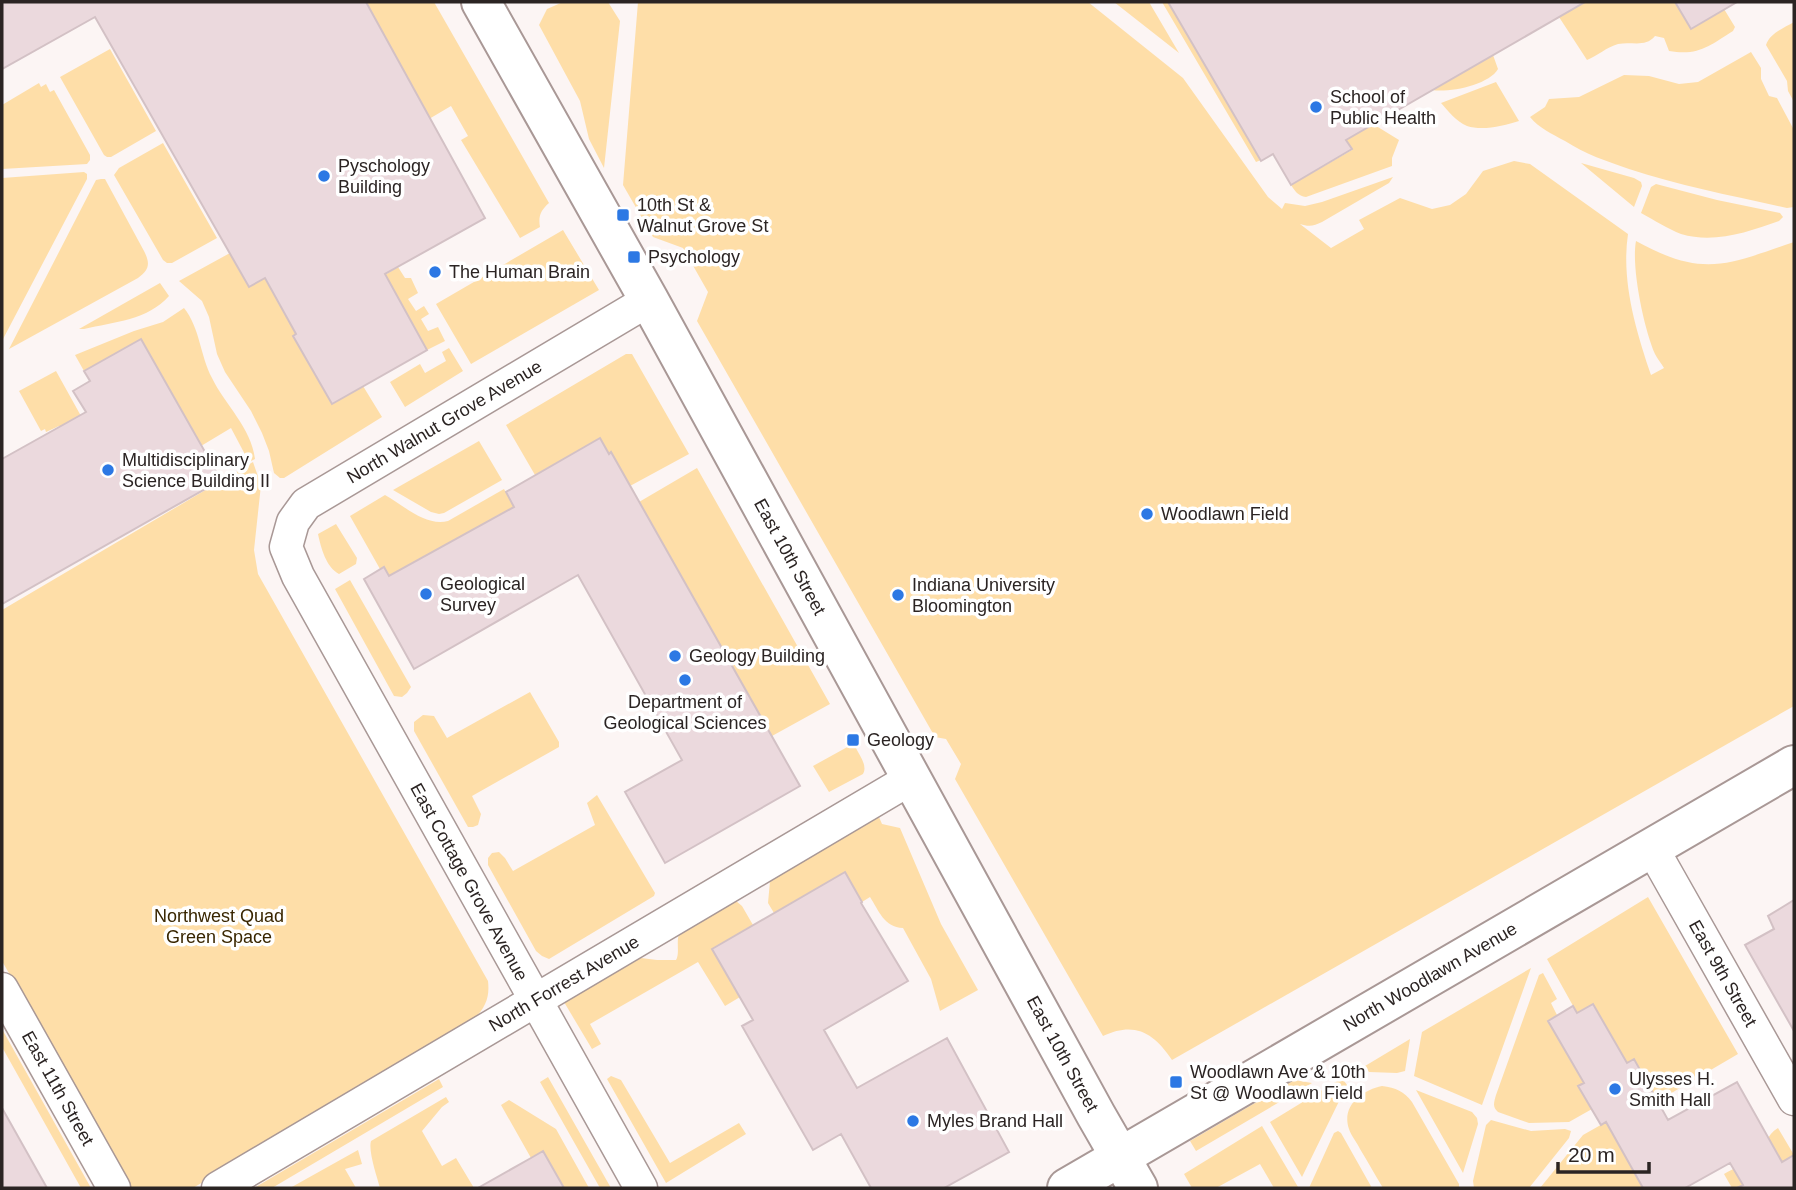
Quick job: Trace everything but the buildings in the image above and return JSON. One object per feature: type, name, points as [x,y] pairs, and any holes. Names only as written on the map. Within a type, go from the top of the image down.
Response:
[{"type":"street","name":"East 10th Street","points":[[481,2],[649,300],[1129,1173]]},
{"type":"street","name":"North Walnut Grove Avenue","points":[[298,576],[286,547],[293,522],[306,504],[649,300]]},
{"type":"street","name":"East Cottage Grove Avenue","points":[[298,576],[641,1188]]},
{"type":"street","name":"North Woodlawn Avenue","points":[[1067,1188],[1129,1173],[1652,848],[1794,765]]},
{"type":"street","name":"North Forrest Avenue","points":[[218,1188],[912,778]]},
{"type":"street","name":"East 9th Street","points":[[1652,848],[1794,1099]]},
{"type":"street","name":"East 11th Street","points":[[2,989],[114,1188]]},
{"type":"green space","points":[[366,2],[434,2],[549,203],[541,214],[540,227],[520,238],[461,140],[468,136],[451,106],[429,119]]},
{"type":"green space","points":[[563,2],[608,2],[620,21],[604,168],[589,139],[580,101],[539,25],[547,9]]},
{"type":"green space","name":"Woodlawn Field","points":[[638,2],[1088,2],[1183,78],[1268,197],[1282,209],[1285,203],[1305,206],[1322,202],[1393,177],[1389,183],[1322,222],[1311,226],[1300,224],[1331,248],[1364,229],[1359,220],[1400,198],[1432,209],[1450,205],[1466,194],[1483,171],[1514,161],[1530,164],[1628,234],[1628,288],[1635,323],[1651,375],[1664,368],[1655,354],[1643,314],[1635,266],[1636,241],[1659,253],[1698,264],[1732,262],[1794,242],[1794,706],[1172,1060],[1158,1043],[1143,1032],[1125,1030],[1103,1036],[955,779],[961,764],[946,739],[935,737],[697,321],[708,292],[683,248],[653,237],[623,185]]},
{"type":"green space","points":[[1114,2],[1149,2],[1179,53]]},
{"type":"green space","points":[[1162,2],[1168,2],[1261,160],[1256,162]]},
{"type":"green space","points":[[1585,2],[1675,2],[1691,28],[1724,9],[1735,27],[1717,41],[1696,51],[1669,51],[1664,38],[1655,36],[1643,43],[1614,45],[1587,60],[1559,17]]},
{"type":"green space","points":[[1794,22],[1794,102],[1788,91],[1787,81],[1766,45],[1774,34]]},
{"type":"green space","points":[[110,49],[156,131],[107,157],[60,77]]},
{"type":"green space","points":[[1751,52],[1761,68],[1761,79],[1769,96],[1777,98],[1794,130],[1794,207],[1787,208],[1707,190],[1629,169],[1580,150],[1530,117],[1545,107],[1549,99],[1579,97],[1624,75],[1649,76],[1679,84],[1698,82]]},
{"type":"green space","points":[[1493,55],[1498,69],[1493,75],[1458,89],[1432,90]]},
{"type":"green space","points":[[1496,82],[1519,121],[1493,127],[1467,126],[1452,116],[1441,103]]},
{"type":"green space","points":[[39,83],[41,87],[46,84],[50,92],[54,90],[90,155],[87,164],[2,169],[2,105]]},
{"type":"green space","points":[[1373,124],[1399,140],[1392,166],[1306,197],[1295,191],[1291,185],[1352,150],[1346,140]]},
{"type":"green space","points":[[163,143],[217,238],[172,263],[163,260],[114,175],[119,168]]},
{"type":"green space","points":[[1581,163],[1641,182],[1634,207]]},
{"type":"green space","points":[[84,172],[87,179],[2,341],[2,178]]},
{"type":"green space","points":[[105,179],[144,251],[148,262],[147,269],[138,278],[9,349],[96,180]]},
{"type":"green space","points":[[1656,184],[1780,213],[1783,217],[1779,221],[1731,235],[1706,238],[1681,234],[1641,213],[1651,187]]},
{"type":"green space","points":[[563,230],[599,290],[471,364],[436,304]]},
{"type":"green space","points":[[230,253],[265,278],[296,334],[363,386],[382,417],[284,478],[274,473],[262,433],[225,372],[202,301],[179,281]]},
{"type":"green space","points":[[398,267],[405,278],[411,278],[418,293],[408,299],[416,311],[424,306],[429,314],[421,319],[428,331],[438,327],[445,341],[427,350],[385,275]]},
{"type":"green space","points":[[160,283],[169,296],[151,310],[130,319],[79,329]]},
{"type":"green space","points":[[184,308],[193,324],[212,378],[243,426],[253,447],[255,459],[249,462],[231,428],[201,446],[141,339],[84,371],[75,355],[163,322]]},
{"type":"green space","points":[[449,348],[463,371],[405,407],[390,382],[420,364],[425,373],[446,361],[442,352]]},
{"type":"green space","points":[[626,354],[632,354],[689,454],[630,486],[612,453],[609,454],[600,438],[535,475],[506,425]]},
{"type":"green space","points":[[56,371],[91,434],[70,446],[59,426],[46,432],[45,429],[41,431],[19,391]]},
{"type":"green space","points":[[479,441],[502,480],[439,514],[393,490]]},
{"type":"green space","name":"Northwest Quad Green Space","points":[[253,462],[261,485],[254,550],[258,574],[488,981],[488,993],[484,1007],[473,1020],[193,1188],[131,1188],[2,961],[2,610]]},
{"type":"green space","points":[[697,468],[830,704],[772,736],[639,502]]},
{"type":"green space","points":[[504,489],[514,507],[389,576],[384,567],[380,569],[350,516],[385,495],[423,518],[448,521]]},
{"type":"green space","points":[[336,524],[357,558],[356,564],[339,574],[327,562],[318,534]]},
{"type":"green space","points":[[350,580],[411,687],[402,697],[394,696],[335,589]]},
{"type":"green space","points":[[530,692],[559,742],[559,747],[472,796],[481,814],[478,825],[468,827],[414,731],[414,722],[423,715],[434,716],[447,738]]},
{"type":"green space","points":[[851,745],[855,746],[862,760],[863,774],[829,792],[813,766]]},
{"type":"green space","points":[[597,795],[655,893],[549,959],[536,951],[488,865],[488,858],[492,853],[499,852],[513,871],[595,825],[587,803]]},
{"type":"green space","points":[[879,817],[882,824],[900,828],[941,924],[978,990],[940,1011],[931,979],[903,928],[891,925],[879,913],[870,897],[862,902],[845,872],[774,913],[768,903],[770,881]]},
{"type":"green space","points":[[1648,897],[1738,1054],[1651,1105],[1634,1059],[1627,1063],[1593,1004],[1577,1013],[1547,959]]},
{"type":"green space","points":[[736,901],[753,925],[713,949],[740,997],[725,1006],[698,962],[590,1024],[601,1044],[592,1049],[564,1002],[641,958],[676,960],[679,934]]},
{"type":"green space","points":[[1531,968],[1482,1105],[1414,1076],[1422,1032]]},
{"type":"green space","points":[[1543,973],[1557,999],[1551,1003],[1557,1015],[1548,1021],[1584,1083],[1579,1086],[1592,1109],[1569,1122],[1529,1123],[1498,1112],[1494,1106],[1539,975]]},
{"type":"green space","points":[[2,1029],[91,1188],[81,1188],[2,1047]]},
{"type":"green space","points":[[1410,1039],[1405,1071],[1369,1072],[1365,1066]]},
{"type":"green space","points":[[611,1076],[621,1080],[670,1163],[739,1123],[746,1134],[666,1183],[607,1079]]},
{"type":"green space","points":[[548,1077],[611,1188],[600,1188],[540,1082]]},
{"type":"green space","points":[[1342,1078],[1347,1085],[1302,1177],[1270,1122]]},
{"type":"green space","points":[[439,1079],[443,1087],[272,1188],[254,1188]]},
{"type":"green space","points":[[1294,1080],[1312,1083],[1196,1151],[1190,1141]]},
{"type":"green space","points":[[1382,1086],[1399,1091],[1412,1102],[1459,1188],[1383,1188],[1351,1134],[1347,1121],[1355,1100],[1367,1091]]},
{"type":"green space","points":[[1416,1090],[1472,1112],[1477,1118],[1478,1124],[1463,1173]]},
{"type":"green space","points":[[446,1097],[449,1102],[422,1131],[442,1166],[456,1158],[474,1188],[380,1188],[371,1141]]},
{"type":"green space","points":[[509,1100],[556,1129],[589,1188],[564,1188],[543,1152],[531,1158],[501,1105]]},
{"type":"green space","points":[[1491,1120],[1531,1131],[1571,1131],[1569,1138],[1529,1188],[1474,1188],[1473,1181],[1486,1125]]},
{"type":"green space","points":[[1606,1122],[1643,1188],[1540,1188],[1583,1135]]},
{"type":"green space","points":[[1262,1126],[1298,1187],[1274,1188],[1260,1164],[1216,1188],[1192,1188],[1184,1174]]},
{"type":"green space","points":[[1778,1128],[1794,1155],[1744,1185],[1745,1188],[1732,1188],[1724,1174],[1756,1155]]},
{"type":"green space","points":[[1338,1131],[1372,1188],[1309,1188],[1334,1133]]},
{"type":"green space","points":[[358,1150],[362,1164],[345,1169],[356,1188],[290,1188]]},
{"type":"place","name":"School of Public Health","points":[[1316,107]]},
{"type":"place","name":"Pyschology Building","points":[[324,176]]},
{"type":"place","name":"10th St & Walnut Grove St","points":[[623,215]]},
{"type":"place","name":"Psychology","points":[[634,257]]},
{"type":"place","name":"The Human Brain","points":[[435,272]]},
{"type":"place","name":"Multidisciplinary Science Building II","points":[[108,470]]},
{"type":"place","name":"Woodlawn Field","points":[[1147,514]]},
{"type":"place","name":"Geological Survey","points":[[426,594]]},
{"type":"place","name":"Indiana University Bloomington","points":[[898,595]]},
{"type":"place","name":"Geology Building","points":[[675,656]]},
{"type":"place","name":"Department of Geological Sciences","points":[[685,680]]},
{"type":"place","name":"Geology","points":[[853,740]]},
{"type":"place","name":"Woodlawn Ave & 10th St @ Woodlawn Field","points":[[1176,1082]]},
{"type":"place","name":"Ulysses H. Smith Hall","points":[[1615,1089]]},
{"type":"place","name":"Myles Brand Hall","points":[[913,1121]]}]
